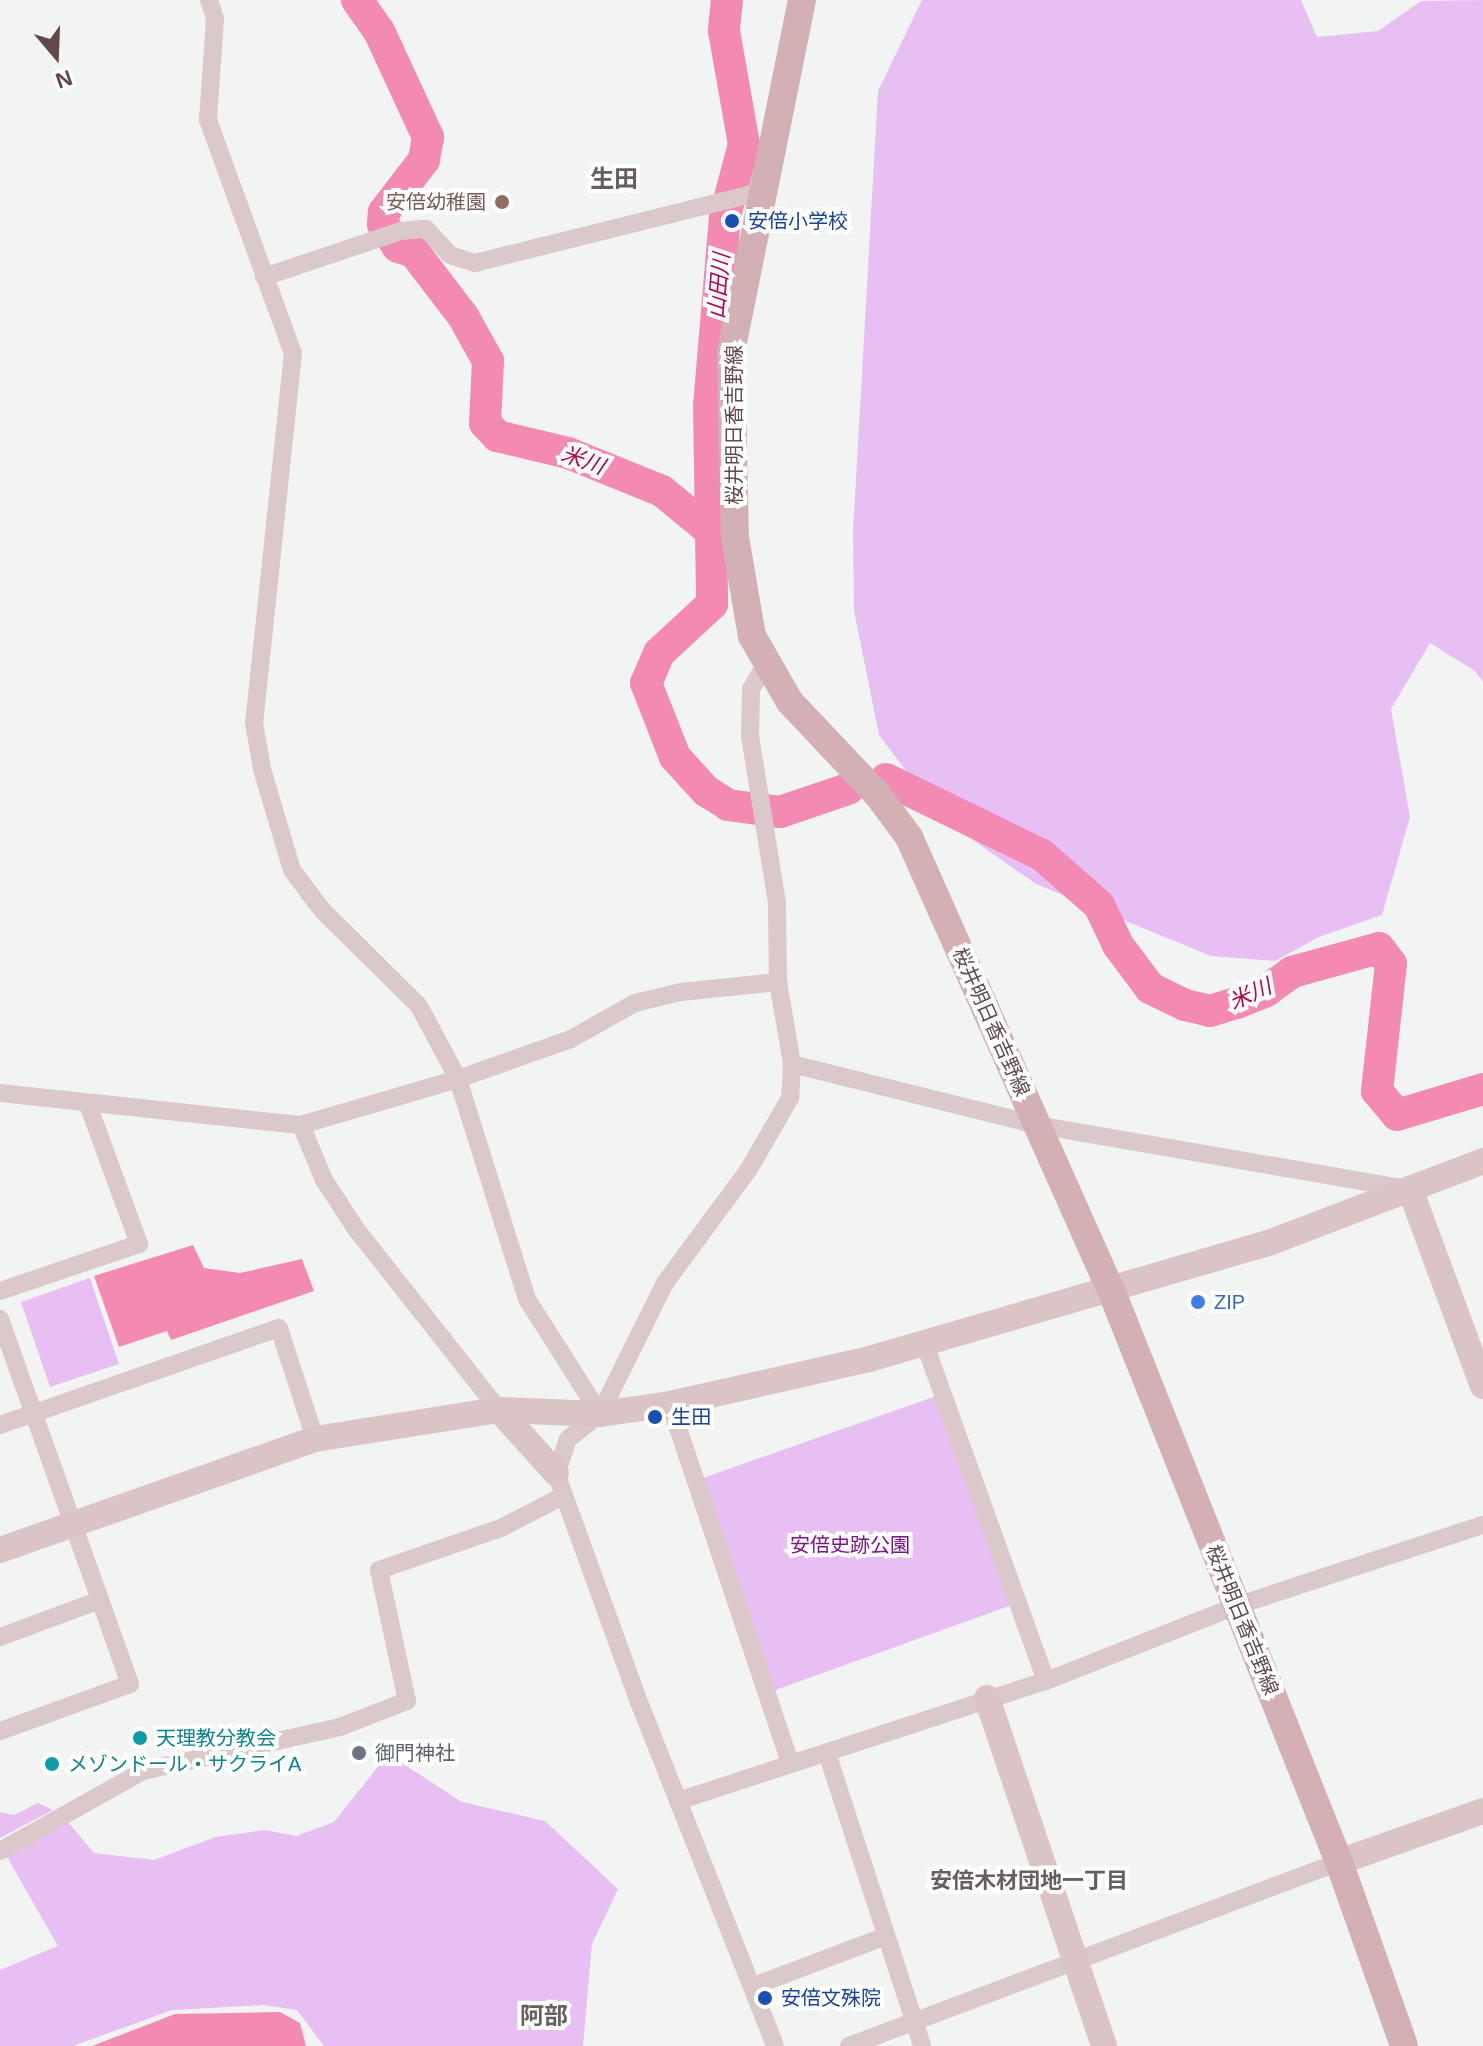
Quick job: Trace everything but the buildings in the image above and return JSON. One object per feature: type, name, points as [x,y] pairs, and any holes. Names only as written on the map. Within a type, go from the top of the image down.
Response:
[{"type":"main road","name":"桜井明日香吉野線","points":[[802,0],[731,352],[736,550],[752,636],[765,665],[790,702],[877,794],[909,837],[1111,1290],[1339,1862],[1404,2046]]},
{"type":"street","points":[[209,0],[215,19],[208,120],[293,353],[254,723],[262,769],[292,870],[322,910],[419,1006],[458,1079],[527,1299],[600,1414]]},
{"type":"street","points":[[264,277],[401,231],[426,229],[450,255],[475,263],[763,191]]},
{"type":"street","points":[[0,1851],[143,1771],[340,1727],[407,1701],[379,1570],[501,1528],[558,1485],[568,1439],[600,1414],[665,1283],[749,1169],[790,1098],[792,1064],[778,982],[777,903],[750,736],[751,689],[765,665]]},
{"type":"street","points":[[0,1093],[88,1105],[301,1125],[458,1079],[571,1039],[635,1003],[681,992],[778,982]]},
{"type":"street","points":[[792,1064],[1037,1125],[1410,1189]]},
{"type":"street","points":[[0,1291],[139,1244],[88,1105]]},
{"type":"street","points":[[301,1125],[324,1180],[356,1229],[558,1485],[775,2046]]},
{"type":"street","points":[[0,1550],[315,1439],[499,1410],[600,1414],[670,1404],[924,1342],[1271,1242],[1483,1161]]},
{"type":"street","points":[[1410,1189],[1483,1386]]},
{"type":"street","points":[[0,1319],[130,1684],[0,1731]]},
{"type":"street","points":[[0,1425],[279,1328],[315,1439]]},
{"type":"street","points":[[924,1342],[1046,1681]]},
{"type":"street","points":[[670,1404],[790,1763]]},
{"type":"street","points":[[678,1801],[1046,1681],[1236,1606],[1483,1525]]},
{"type":"street","points":[[0,1637],[100,1600]]},
{"type":"street","points":[[987,1698],[1073,1963],[1104,2046]]},
{"type":"street","points":[[827,1753],[922,2046]]},
{"type":"street","points":[[849,2046],[1483,1811]]},
{"type":"street","points":[[754,1986],[886,1936]]},
{"type":"green space","points":[[922,0],[1301,0],[1317,37],[1378,31],[1421,1],[1483,0],[1483,682],[1475,671],[1430,643],[1391,709],[1410,817],[1382,915],[1319,937],[1275,961],[1211,956],[1036,884],[943,819],[879,735],[854,611],[853,532],[878,91]]},
{"type":"green space","points":[[90,1278],[119,1364],[50,1387],[21,1302]]},
{"type":"green space","name":"安倍史跡公園","points":[[939,1395],[1012,1605],[770,1692],[700,1479]]},
{"type":"green space","points":[[388,1754],[462,1802],[545,1821],[618,1889],[592,1944],[583,2046],[324,2046],[297,2010],[263,2005],[172,2010],[73,2046],[0,2046],[0,1970],[58,1946],[7,1857],[68,1822],[94,1853],[154,1860],[216,1837],[265,1830],[296,1836],[334,1822]]},
{"type":"green space","points":[[38,1803],[53,1810],[0,1838],[0,1812],[14,1815]]},
{"type":"shaded area","points":[[193,1245],[204,1268],[240,1273],[302,1259],[314,1291],[171,1340],[167,1331],[119,1347],[94,1276]]},
{"type":"shaded area","points":[[280,2012],[300,2023],[306,2046],[92,2046],[175,2014]]},
{"type":"waterway","name":"米川","points":[[357,0],[379,31],[428,137],[424,160],[384,212],[383,224],[398,247],[414,252],[463,316],[488,361],[485,423],[497,436],[568,453],[662,491],[707,528]]},
{"type":"waterway","name":"山田川","points":[[727,0],[724,31],[744,144],[725,216],[709,405],[712,604],[659,653],[646,683],[675,757],[706,791],[728,805],[780,812],[848,789]]},
{"type":"waterway","name":"米川","points":[[886,779],[1042,855],[1099,905],[1118,945],[1150,988],[1185,1005],[1210,1011],[1266,991],[1292,972],[1379,948],[1391,964],[1377,1091],[1397,1115],[1483,1089]]},
{"type":"place","name":"安倍幼稚園","points":[[502,202]]},
{"type":"place","name":"安倍小学校","points":[[732,221]]},
{"type":"place","name":"ZIP","points":[[1198,1302]]},
{"type":"place","name":"生田","points":[[655,1417]]},
{"type":"place","name":"天理教分教会","points":[[140,1738]]},
{"type":"place","name":"御門神社","points":[[359,1753]]},
{"type":"place","name":"メゾンドール・サクライA","points":[[52,1764]]},
{"type":"place","name":"安倍文殊院","points":[[765,1998]]},
{"type":"district","name":"生田","points":[[614,179]]},
{"type":"district","name":"安倍木材団地一丁目","points":[[1029,1881]]},
{"type":"district","name":"阿部","points":[[544,2016]]}]
